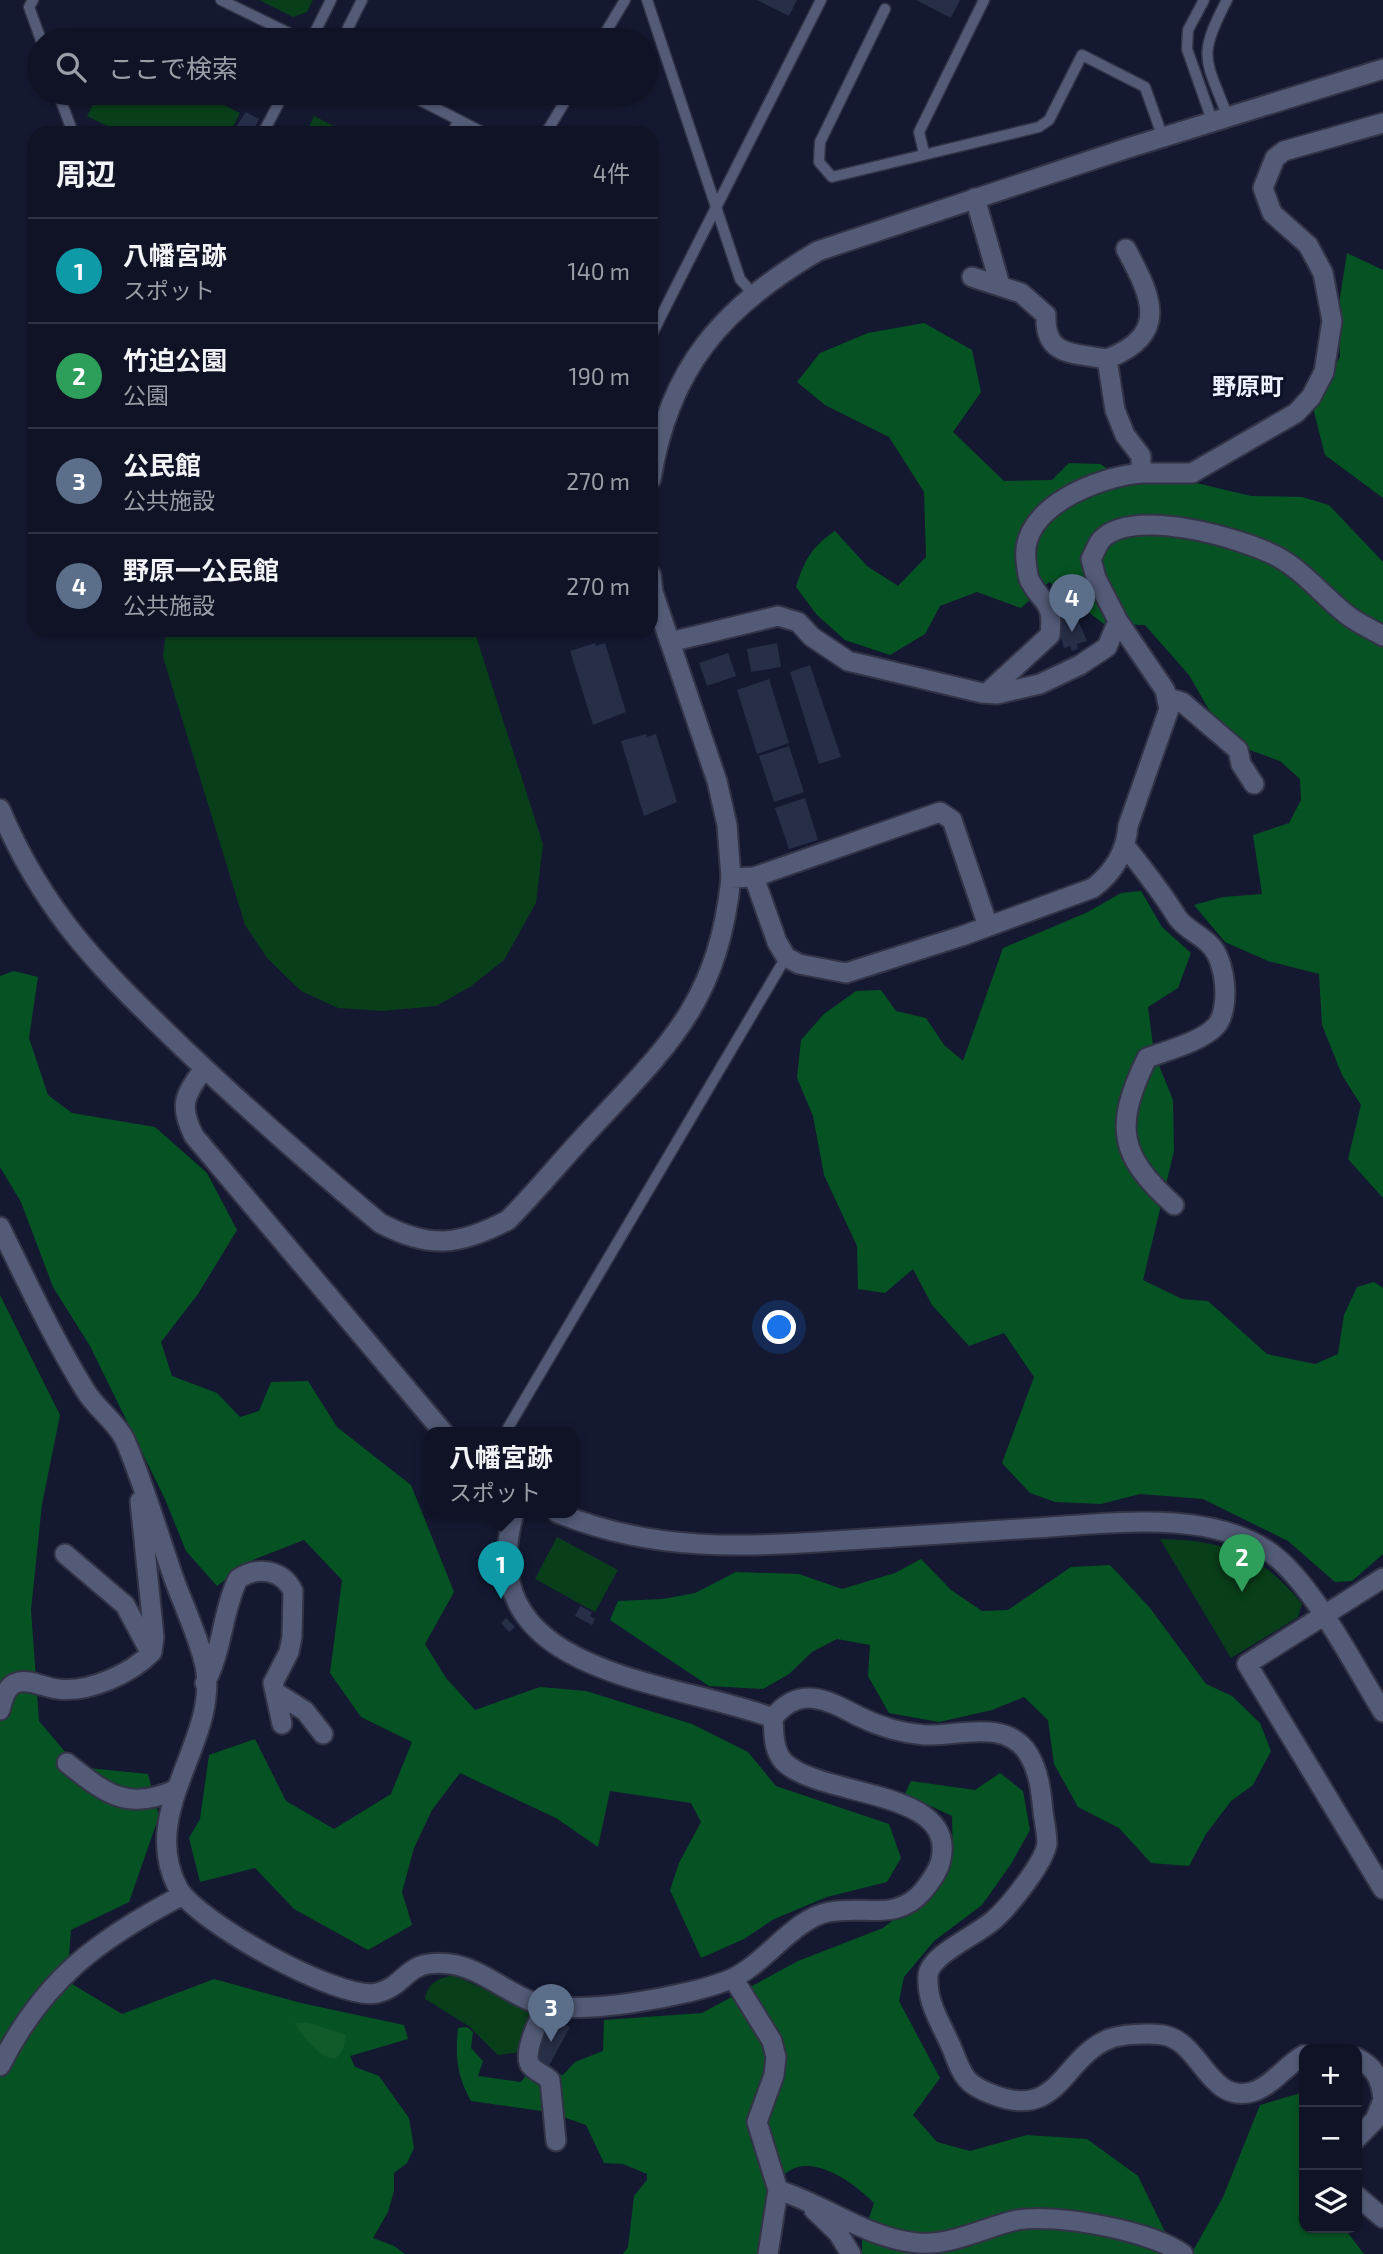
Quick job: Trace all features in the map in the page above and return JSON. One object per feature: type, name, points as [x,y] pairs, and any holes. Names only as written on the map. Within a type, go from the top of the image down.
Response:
[{"type":"street","points":[[658,441],[673,394],[704,344],[753,295],[779,274],[818,251],[975,198],[1383,69]]},
{"type":"street","points":[[988,693],[1049,635],[1049,608],[1030,581],[1025,555],[1026,542],[1039,518],[1062,499],[1091,486],[1141,473],[1192,473],[1296,413],[1311,397],[1324,372],[1331,337],[1329,291],[1314,253],[1300,235],[1272,214],[1263,188],[1264,180],[1280,153],[1383,123]]},
{"type":"street","points":[[975,198],[1000,285]]},
{"type":"street","points":[[972,277],[1021,293],[1046,315],[1045,332],[1051,344],[1066,352],[1107,359],[1126,351],[1144,333],[1152,312],[1142,280],[1126,249]]},
{"type":"street","points":[[1107,359],[1115,410],[1125,435],[1141,456],[1141,473]]},
{"type":"street","points":[[754,877],[777,942],[786,957],[799,964],[846,973],[1093,888],[1107,877],[1126,847],[1128,826],[1167,721],[1168,698],[1118,621],[1096,578],[1091,559],[1102,540],[1121,529],[1138,525],[1167,526],[1206,533],[1277,556],[1348,616],[1383,636]]},
{"type":"street","points":[[0,809],[14,843],[54,912],[100,968],[204,1068],[380,1223],[407,1237],[428,1241],[452,1242],[483,1234],[508,1220],[537,1192],[677,1035],[698,1000],[717,957],[727,920],[731,878],[727,825],[718,780],[658,607]]},
{"type":"street","points":[[670,642],[778,616],[798,622],[812,637],[848,661],[988,693],[1017,691],[1080,666],[1107,647],[1118,621]]},
{"type":"street","points":[[1168,698],[1182,702],[1238,750],[1241,764],[1254,784]]},
{"type":"street","points":[[731,878],[754,877],[940,812],[952,820],[988,926]]},
{"type":"street","points":[[1126,847],[1170,901],[1178,918],[1212,946],[1227,1000],[1217,1024],[1209,1032],[1147,1058],[1130,1097],[1127,1136],[1131,1158],[1152,1185],[1174,1205]]},
{"type":"street","points":[[204,1068],[186,1094],[184,1116],[194,1136],[439,1427]]},
{"type":"street","points":[[0,1227],[85,1390],[124,1439],[206,1668],[204,1712],[177,1789],[167,1829],[171,1870],[183,1895],[264,1955],[357,1992],[382,1992],[419,1964],[435,1962],[459,1965],[545,2006],[576,2010],[613,2005],[733,1978],[794,1931],[825,1912],[895,1911],[907,1906],[933,1877],[941,1861],[939,1828],[932,1819],[900,1804],[818,1780],[785,1763],[775,1748],[773,1718],[785,1703],[802,1699],[825,1699],[878,1726],[926,1735],[984,1731],[1004,1735],[1028,1752],[1040,1782],[1047,1845],[1036,1866],[995,1919],[964,1943],[941,1954],[928,1972],[929,1996],[935,2015],[961,2074],[974,2088],[1020,2102],[1035,2100],[1065,2080],[1090,2050],[1111,2038],[1164,2035],[1186,2045],[1219,2086],[1237,2094],[1254,2092],[1299,2059]]},
{"type":"street","points":[[0,1710],[10,1686],[15,1683],[27,1682],[68,1690],[89,1688],[125,1671],[152,1652],[154,1636],[141,1522],[140,1482]]},
{"type":"street","points":[[513,1518],[506,1549],[510,1584],[523,1614],[543,1637],[575,1658],[773,1718]]},
{"type":"street","points":[[570,1518],[597,1529],[658,1542],[740,1547],[1136,1522],[1227,1531],[1271,1553],[1300,1581],[1383,1712]]},
{"type":"street","points":[[65,1554],[125,1605],[152,1652]]},
{"type":"street","points":[[205,1683],[218,1659],[227,1606],[238,1579],[263,1570],[279,1576],[293,1591],[289,1652],[273,1683],[282,1724]]},
{"type":"street","points":[[1383,1578],[1247,1664],[1383,1888]]},
{"type":"street","points":[[275,1692],[305,1711],[323,1734]]},
{"type":"street","points":[[67,1762],[86,1778],[129,1801],[161,1796],[177,1789]]},
{"type":"street","points":[[0,2066],[33,2011],[80,1958],[183,1895]]},
{"type":"street","points":[[733,1978],[772,2042],[776,2057],[774,2075],[757,2122],[778,2190],[768,2254]]},
{"type":"street","points":[[545,2006],[528,2059],[530,2066],[550,2080],[556,2141]]},
{"type":"street","points":[[1362,2060],[1371,2065],[1381,2082],[1383,2099],[1375,2120],[1362,2133]]},
{"type":"street","points":[[778,2190],[877,2234],[907,2242],[937,2242],[1015,2221],[1033,2219],[1079,2222],[1137,2234],[1162,2240],[1183,2254]]},
{"type":"street","points":[[1362,2200],[1383,2218]]},
{"type":"street","points":[[808,2204],[838,2233],[851,2254]]},
{"type":"lane","points":[[33,0],[30,7],[36,28]]},
{"type":"lane","points":[[221,0],[278,28]]},
{"type":"lane","points":[[317,28],[331,0]]},
{"type":"lane","points":[[348,28],[362,0]]},
{"type":"lane","points":[[608,28],[625,0]]},
{"type":"lane","points":[[647,0],[656,28]]},
{"type":"lane","points":[[658,322],[821,0]]},
{"type":"lane","points":[[924,153],[919,132],[984,0]]},
{"type":"lane","points":[[1203,0],[1188,30],[1187,49],[1221,121]]},
{"type":"lane","points":[[1221,121],[1205,52],[1208,37],[1227,0]]},
{"type":"lane","points":[[885,9],[820,142],[819,162],[828,174],[839,177],[924,153],[1039,127],[1049,120],[1082,55],[1145,87],[1163,138]]},
{"type":"lane","points":[[658,33],[740,279],[753,295]]},
{"type":"lane","points":[[62,105],[70,126]]},
{"type":"lane","points":[[267,126],[278,105]]},
{"type":"lane","points":[[430,105],[471,126]]},
{"type":"lane","points":[[550,126],[563,105]]},
{"type":"lane","points":[[456,126],[459,120]]},
{"type":"lane","points":[[509,1427],[786,957]]},
{"type":"shaded area","points":[[259,0],[313,0],[307,12],[293,17]]},
{"type":"shaded area","points":[[93,105],[224,105],[240,113],[234,126],[107,126],[87,116]]},
{"type":"shaded area","points":[[314,116],[334,126],[309,126]]},
{"type":"shaded area","points":[[1347,253],[1383,270],[1383,498],[1325,455],[1312,404],[1340,357],[1338,310]]},
{"type":"shaded area","points":[[924,323],[972,350],[981,392],[953,432],[1004,481],[1052,480],[1069,463],[1100,464],[1128,481],[1192,482],[1251,496],[1302,497],[1329,505],[1383,562],[1383,1198],[1348,1159],[1361,1105],[1342,1075],[1322,1025],[1319,974],[1268,961],[1225,942],[1194,905],[1223,897],[1262,894],[1253,835],[1289,823],[1301,800],[1300,779],[1280,761],[1244,748],[1216,722],[1189,675],[1145,625],[1104,624],[1049,582],[1021,608],[977,592],[940,606],[925,634],[890,655],[845,640],[817,615],[796,587],[810,555],[820,542],[835,531],[867,566],[898,586],[926,557],[924,492],[889,437],[825,405],[797,382],[820,353],[868,333]]},
{"type":"shaded area","points":[[165,637],[476,637],[543,844],[536,903],[504,960],[470,987],[436,1006],[383,1011],[338,1008],[301,991],[267,958],[245,925],[163,657]]},
{"type":"shaded area","points":[[1141,891],[1162,927],[1191,953],[1178,988],[1148,1007],[1154,1053],[1173,1100],[1174,1151],[1143,1280],[1182,1299],[1208,1301],[1267,1354],[1315,1364],[1338,1354],[1344,1315],[1357,1287],[1374,1282],[1383,1288],[1383,1554],[1352,1581],[1335,1582],[1288,1541],[1203,1499],[1140,1494],[1101,1504],[1055,1502],[1030,1493],[1002,1463],[1034,1377],[1004,1333],[969,1346],[932,1305],[913,1269],[885,1293],[858,1289],[857,1246],[824,1175],[813,1116],[797,1078],[801,1040],[824,1014],[856,991],[881,990],[896,1011],[926,1018],[944,1045],[963,1061],[1003,948],[1088,912],[1121,893]]},
{"type":"shaded area","points":[[14,971],[38,977],[29,1038],[48,1095],[72,1113],[155,1127],[207,1173],[237,1230],[198,1294],[161,1342],[172,1376],[217,1393],[240,1417],[259,1411],[271,1382],[308,1381],[337,1427],[411,1485],[454,1592],[425,1644],[446,1678],[475,1710],[540,1687],[586,1691],[692,1724],[748,1752],[776,1786],[889,1824],[901,1858],[887,1882],[827,1897],[774,1919],[744,1939],[701,1958],[670,1890],[679,1863],[701,1822],[691,1803],[610,1791],[598,1847],[556,1818],[460,1773],[432,1810],[414,1848],[402,1892],[412,1925],[368,1950],[294,1909],[255,1868],[200,1882],[189,1838],[200,1819],[209,1755],[255,1739],[286,1801],[334,1829],[391,1794],[412,1742],[361,1717],[330,1673],[342,1580],[304,1540],[253,1560],[217,1586],[186,1551],[165,1499],[90,1346],[53,1287],[21,1202],[0,1167],[0,976]]},
{"type":"shaded area","points":[[0,1295],[60,1415],[42,1504],[31,1610],[39,1721],[78,1767],[148,1774],[159,1816],[129,1902],[71,1930],[67,1981],[122,2014],[214,1979],[301,2003],[404,2025],[408,2039],[350,2056],[355,2067],[379,2076],[409,2118],[414,2148],[407,2163],[394,2173],[394,2191],[388,2212],[373,2238],[394,2246],[405,2254],[0,2254],[0,1720],[11,1706],[16,1690],[13,1679],[5,1678],[0,1683]]},
{"type":"shaded area","points":[[557,1537],[618,1570],[595,1612],[535,1579]]},
{"type":"shaded area","points":[[1160,1539],[1222,1547],[1256,1562],[1272,1573],[1302,1604],[1298,1617],[1231,1658]]},
{"type":"shaded area","points":[[921,1559],[951,1590],[982,1611],[1008,1610],[1071,1567],[1110,1565],[1150,1608],[1206,1684],[1232,1696],[1260,1723],[1271,1751],[1253,1785],[1231,1801],[1206,1834],[1189,1866],[1151,1863],[1119,1828],[1078,1807],[1054,1764],[1048,1720],[1024,1697],[992,1710],[939,1722],[889,1713],[868,1676],[870,1645],[837,1639],[812,1652],[789,1674],[763,1689],[709,1686],[610,1620],[618,1601],[663,1599],[695,1593],[736,1572],[799,1574],[842,1589],[895,1573]]},
{"type":"shaded area","points":[[1000,1773],[1023,1791],[1030,1830],[1011,1864],[982,1905],[934,1941],[904,1977],[899,2001],[940,2078],[913,2115],[937,2142],[970,2151],[1027,2135],[1087,2139],[1138,2176],[1170,2242],[1193,2251],[1223,2197],[1260,2105],[1299,2093],[1299,2233],[1348,2233],[1364,2254],[862,2254],[862,2239],[874,2203],[835,2174],[806,2166],[793,2169],[781,2178],[772,2194],[760,2254],[623,2254],[628,2247],[634,2196],[647,2180],[647,2174],[623,2164],[604,2163],[586,2125],[549,2112],[471,2101],[458,2066],[458,2028],[467,2027],[473,2032],[471,2048],[483,2061],[478,2076],[521,2082],[531,2069],[563,2075],[575,2062],[603,2051],[604,2020],[702,2013],[798,1961],[883,1928],[929,1892],[953,1853],[952,1816],[905,1794],[911,1781],[975,1790]]},
{"type":"shaded area","points":[[453,1975],[531,2011],[532,2030],[521,2052],[498,2055],[469,2026],[425,1999],[435,1982]]},
{"type":"shaded area","points":[[307,2022],[346,2035],[343,2050],[336,2058],[319,2052],[295,2023]]},
{"type":"building","points":[[757,0],[797,0],[789,16]]},
{"type":"building","points":[[916,0],[960,0],[951,18]]},
{"type":"building","points":[[246,112],[259,119],[256,126],[237,126]]},
{"type":"building","points":[[1073,609],[1087,641],[1077,644],[1078,649],[1072,651],[1070,646],[1064,648],[1057,624],[1061,623],[1058,613]]},
{"type":"building","points":[[595,643],[596,646],[605,643],[626,712],[593,725],[570,651]]},
{"type":"building","points":[[777,643],[781,667],[751,672],[747,649]]},
{"type":"building","points":[[728,653],[736,676],[707,686],[699,663]]},
{"type":"building","points":[[810,665],[841,757],[819,764],[790,672]]},
{"type":"building","points":[[769,679],[789,743],[757,754],[737,690]]},
{"type":"building","points":[[646,734],[647,737],[656,734],[677,802],[644,816],[621,741]]},
{"type":"building","points":[[789,746],[804,792],[774,802],[759,756]]},
{"type":"building","points":[[805,798],[818,840],[789,849],[775,808]]},
{"type":"building","points":[[580,1606],[592,1612],[590,1616],[595,1619],[592,1625],[575,1616]]},
{"type":"building","points":[[506,1618],[515,1627],[509,1632],[501,1623]]},
{"type":"building","points":[[561,2022],[570,2027],[549,2066],[533,2057],[551,2024],[558,2028]]},
{"type":"place","name":"野原一公民館","points":[[1072,632]]},
{"type":"place","name":"竹迫公園","points":[[1242,1592]]},
{"type":"place","name":"八幡宮跡","points":[[501,1599]]},
{"type":"place","name":"公民館","points":[[551,2042]]},
{"type":"district","name":"野原町","points":[[1248,385]]}]
